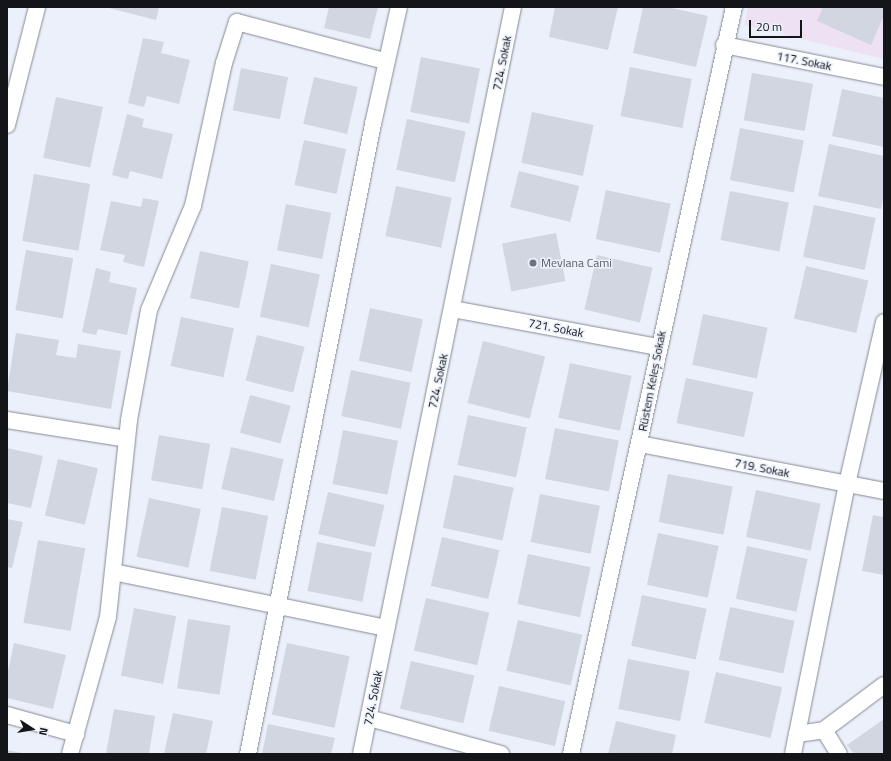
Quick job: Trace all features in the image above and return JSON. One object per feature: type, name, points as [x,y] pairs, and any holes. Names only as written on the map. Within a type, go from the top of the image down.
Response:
[{"type":"street","points":[[7,125],[14,68],[37,7]]},
{"type":"street","points":[[248,754],[385,62],[399,7]]},
{"type":"street","name":"724. Sokak","points":[[361,754],[453,309],[513,7]]},
{"type":"street","name":"Rüstem Keleş Sokak","points":[[571,754],[640,444],[658,347],[724,44],[734,7]]},
{"type":"street","points":[[70,754],[108,617],[127,439],[149,310],[192,206],[224,63],[237,22],[385,62]]},
{"type":"street","name":"117. Sokak","points":[[724,44],[884,77]]},
{"type":"street","name":"721. Sokak","points":[[453,309],[658,347]]},
{"type":"street","points":[[793,754],[847,484],[884,322]]},
{"type":"street","points":[[7,420],[127,439]]},
{"type":"street","name":"719. Sokak","points":[[640,444],[884,491]]},
{"type":"street","points":[[113,572],[277,604],[386,628]]},
{"type":"street","points":[[797,734],[824,730],[884,686]]},
{"type":"street","points":[[7,715],[76,734]]},
{"type":"street","points":[[369,718],[501,754]]},
{"type":"street","points":[[824,730],[839,754]]},
{"type":"shaded area","points":[[748,7],[884,7],[884,59],[744,25]]},
{"type":"building","points":[[105,7],[159,7],[156,20]]},
{"type":"building","points":[[329,7],[378,7],[370,39],[324,28]]},
{"type":"building","points":[[555,7],[618,7],[608,50],[549,37]]},
{"type":"building","points":[[643,7],[667,7],[708,16],[696,67],[633,53]]},
{"type":"building","points":[[823,7],[884,7],[884,15],[871,45],[817,21]]},
{"type":"building","points":[[143,38],[164,42],[161,53],[190,60],[179,104],[147,96],[144,107],[128,103]]},
{"type":"building","points":[[421,57],[480,68],[469,123],[410,112]]},
{"type":"building","points":[[630,67],[692,79],[682,128],[620,116]]},
{"type":"building","points":[[241,68],[288,77],[280,119],[233,110]]},
{"type":"building","points":[[752,73],[813,84],[805,131],[744,120]]},
{"type":"building","points":[[314,77],[358,87],[347,134],[303,124]]},
{"type":"building","points":[[842,89],[884,98],[884,147],[832,136]]},
{"type":"building","points":[[56,97],[103,107],[90,168],[43,158]]},
{"type":"building","points":[[532,112],[594,125],[583,176],[521,163]]},
{"type":"building","points":[[127,114],[144,119],[142,127],[173,134],[162,179],[130,171],[128,179],[112,175]]},
{"type":"building","points":[[407,119],[466,131],[455,182],[396,170]]},
{"type":"building","points":[[740,128],[804,140],[794,192],[730,180]]},
{"type":"building","points":[[304,140],[346,149],[336,194],[294,185]]},
{"type":"building","points":[[829,144],[884,156],[884,194],[881,209],[818,196]]},
{"type":"building","points":[[519,171],[579,186],[570,222],[510,207]]},
{"type":"building","points":[[34,174],[90,184],[78,251],[22,241]]},
{"type":"building","points":[[396,186],[452,198],[441,248],[385,236]]},
{"type":"building","points":[[606,190],[671,204],[660,253],[596,239]]},
{"type":"building","points":[[730,191],[789,202],[779,252],[720,240]]},
{"type":"building","points":[[143,198],[159,201],[144,267],[123,262],[125,255],[100,250],[111,201],[141,207]]},
{"type":"building","points":[[286,204],[331,213],[322,259],[277,250]]},
{"type":"building","points":[[814,205],[876,218],[865,270],[803,257]]},
{"type":"building","name":"Mevlana Cami","points":[[556,233],[565,281],[511,292],[502,243]]},
{"type":"building","points":[[26,250],[73,258],[63,318],[15,310]]},
{"type":"building","points":[[200,251],[249,261],[239,308],[190,298]]},
{"type":"building","points":[[597,255],[653,268],[640,322],[584,310]]},
{"type":"building","points":[[271,264],[320,274],[309,327],[260,317]]},
{"type":"building","points":[[806,266],[868,280],[856,333],[794,319]]},
{"type":"building","points":[[96,268],[111,272],[109,282],[137,288],[127,335],[98,329],[96,335],[82,332]]},
{"type":"building","points":[[370,308],[423,319],[412,372],[359,361]]},
{"type":"building","points":[[703,314],[768,328],[757,379],[692,365]]},
{"type":"building","points":[[181,317],[234,328],[223,377],[171,366]]},
{"type":"building","points":[[16,333],[59,340],[56,355],[76,358],[78,344],[121,351],[111,409],[7,391]]},
{"type":"building","points":[[257,335],[305,347],[293,392],[246,381]]},
{"type":"building","points":[[483,341],[545,356],[530,419],[468,403]]},
{"type":"building","points":[[570,363],[632,376],[620,431],[558,418]]},
{"type":"building","points":[[351,370],[411,383],[401,429],[341,416]]},
{"type":"building","points":[[686,378],[753,392],[744,437],[676,423]]},
{"type":"building","points":[[250,395],[291,406],[280,444],[240,433]]},
{"type":"building","points":[[468,415],[527,427],[516,477],[457,465]]},
{"type":"building","points":[[555,428],[619,440],[609,491],[545,479]]},
{"type":"building","points":[[343,430],[398,441],[387,495],[333,484]]},
{"type":"building","points":[[159,435],[210,444],[202,489],[151,480]]},
{"type":"building","points":[[231,447],[284,459],[274,501],[221,489]]},
{"type":"building","points":[[7,448],[43,456],[31,508],[7,503]]},
{"type":"building","points":[[58,459],[98,468],[85,525],[45,516]]},
{"type":"building","points":[[668,474],[733,487],[723,535],[659,522]]},
{"type":"building","points":[[454,475],[514,488],[502,541],[443,528]]},
{"type":"building","points":[[756,490],[821,504],[811,551],[746,537]]},
{"type":"building","points":[[328,492],[385,505],[375,547],[318,534]]},
{"type":"building","points":[[540,494],[600,506],[591,554],[531,542]]},
{"type":"building","points":[[149,498],[201,509],[188,568],[137,557]]},
{"type":"building","points":[[222,507],[268,516],[256,580],[210,571]]},
{"type":"building","points":[[873,515],[884,517],[884,575],[862,571]]},
{"type":"building","points":[[7,519],[23,522],[12,568],[7,567]]},
{"type":"building","points":[[658,533],[719,546],[708,598],[647,585]]},
{"type":"building","points":[[442,537],[499,550],[488,599],[431,586]]},
{"type":"building","points":[[38,540],[85,548],[71,631],[23,623]]},
{"type":"building","points":[[317,542],[372,553],[362,602],[307,591]]},
{"type":"building","points":[[747,546],[808,559],[796,612],[736,599]]},
{"type":"building","points":[[528,554],[591,567],[580,617],[517,604]]},
{"type":"building","points":[[642,595],[707,609],[696,660],[631,646]]},
{"type":"building","points":[[426,598],[489,613],[477,665],[414,651]]},
{"type":"building","points":[[730,607],[795,621],[783,674],[719,660]]},
{"type":"building","points":[[134,608],[176,616],[163,684],[121,676]]},
{"type":"building","points":[[188,619],[230,626],[220,695],[177,688]]},
{"type":"building","points":[[518,620],[582,635],[571,686],[506,671]]},
{"type":"building","points":[[14,643],[66,655],[53,709],[7,698],[7,676]]},
{"type":"building","points":[[287,643],[350,656],[334,728],[272,714]]},
{"type":"building","points":[[628,659],[690,671],[680,721],[618,709]]},
{"type":"building","points":[[411,661],[474,676],[463,723],[400,709]]},
{"type":"building","points":[[716,672],[782,687],[771,738],[704,723]]},
{"type":"building","points":[[499,686],[565,701],[555,746],[489,731]]},
{"type":"building","points":[[114,709],[155,716],[149,754],[106,754]]},
{"type":"building","points":[[173,713],[213,721],[206,754],[164,754]]},
{"type":"building","points":[[884,719],[884,754],[854,754],[847,745]]},
{"type":"building","points":[[616,721],[676,735],[672,754],[608,754]]},
{"type":"building","points":[[268,724],[335,738],[331,754],[262,754]]},
{"type":"building","points":[[7,750],[22,753],[22,754],[7,754]]},
{"type":"place","name":"Mevlana Cami","points":[[533,263]]}]
